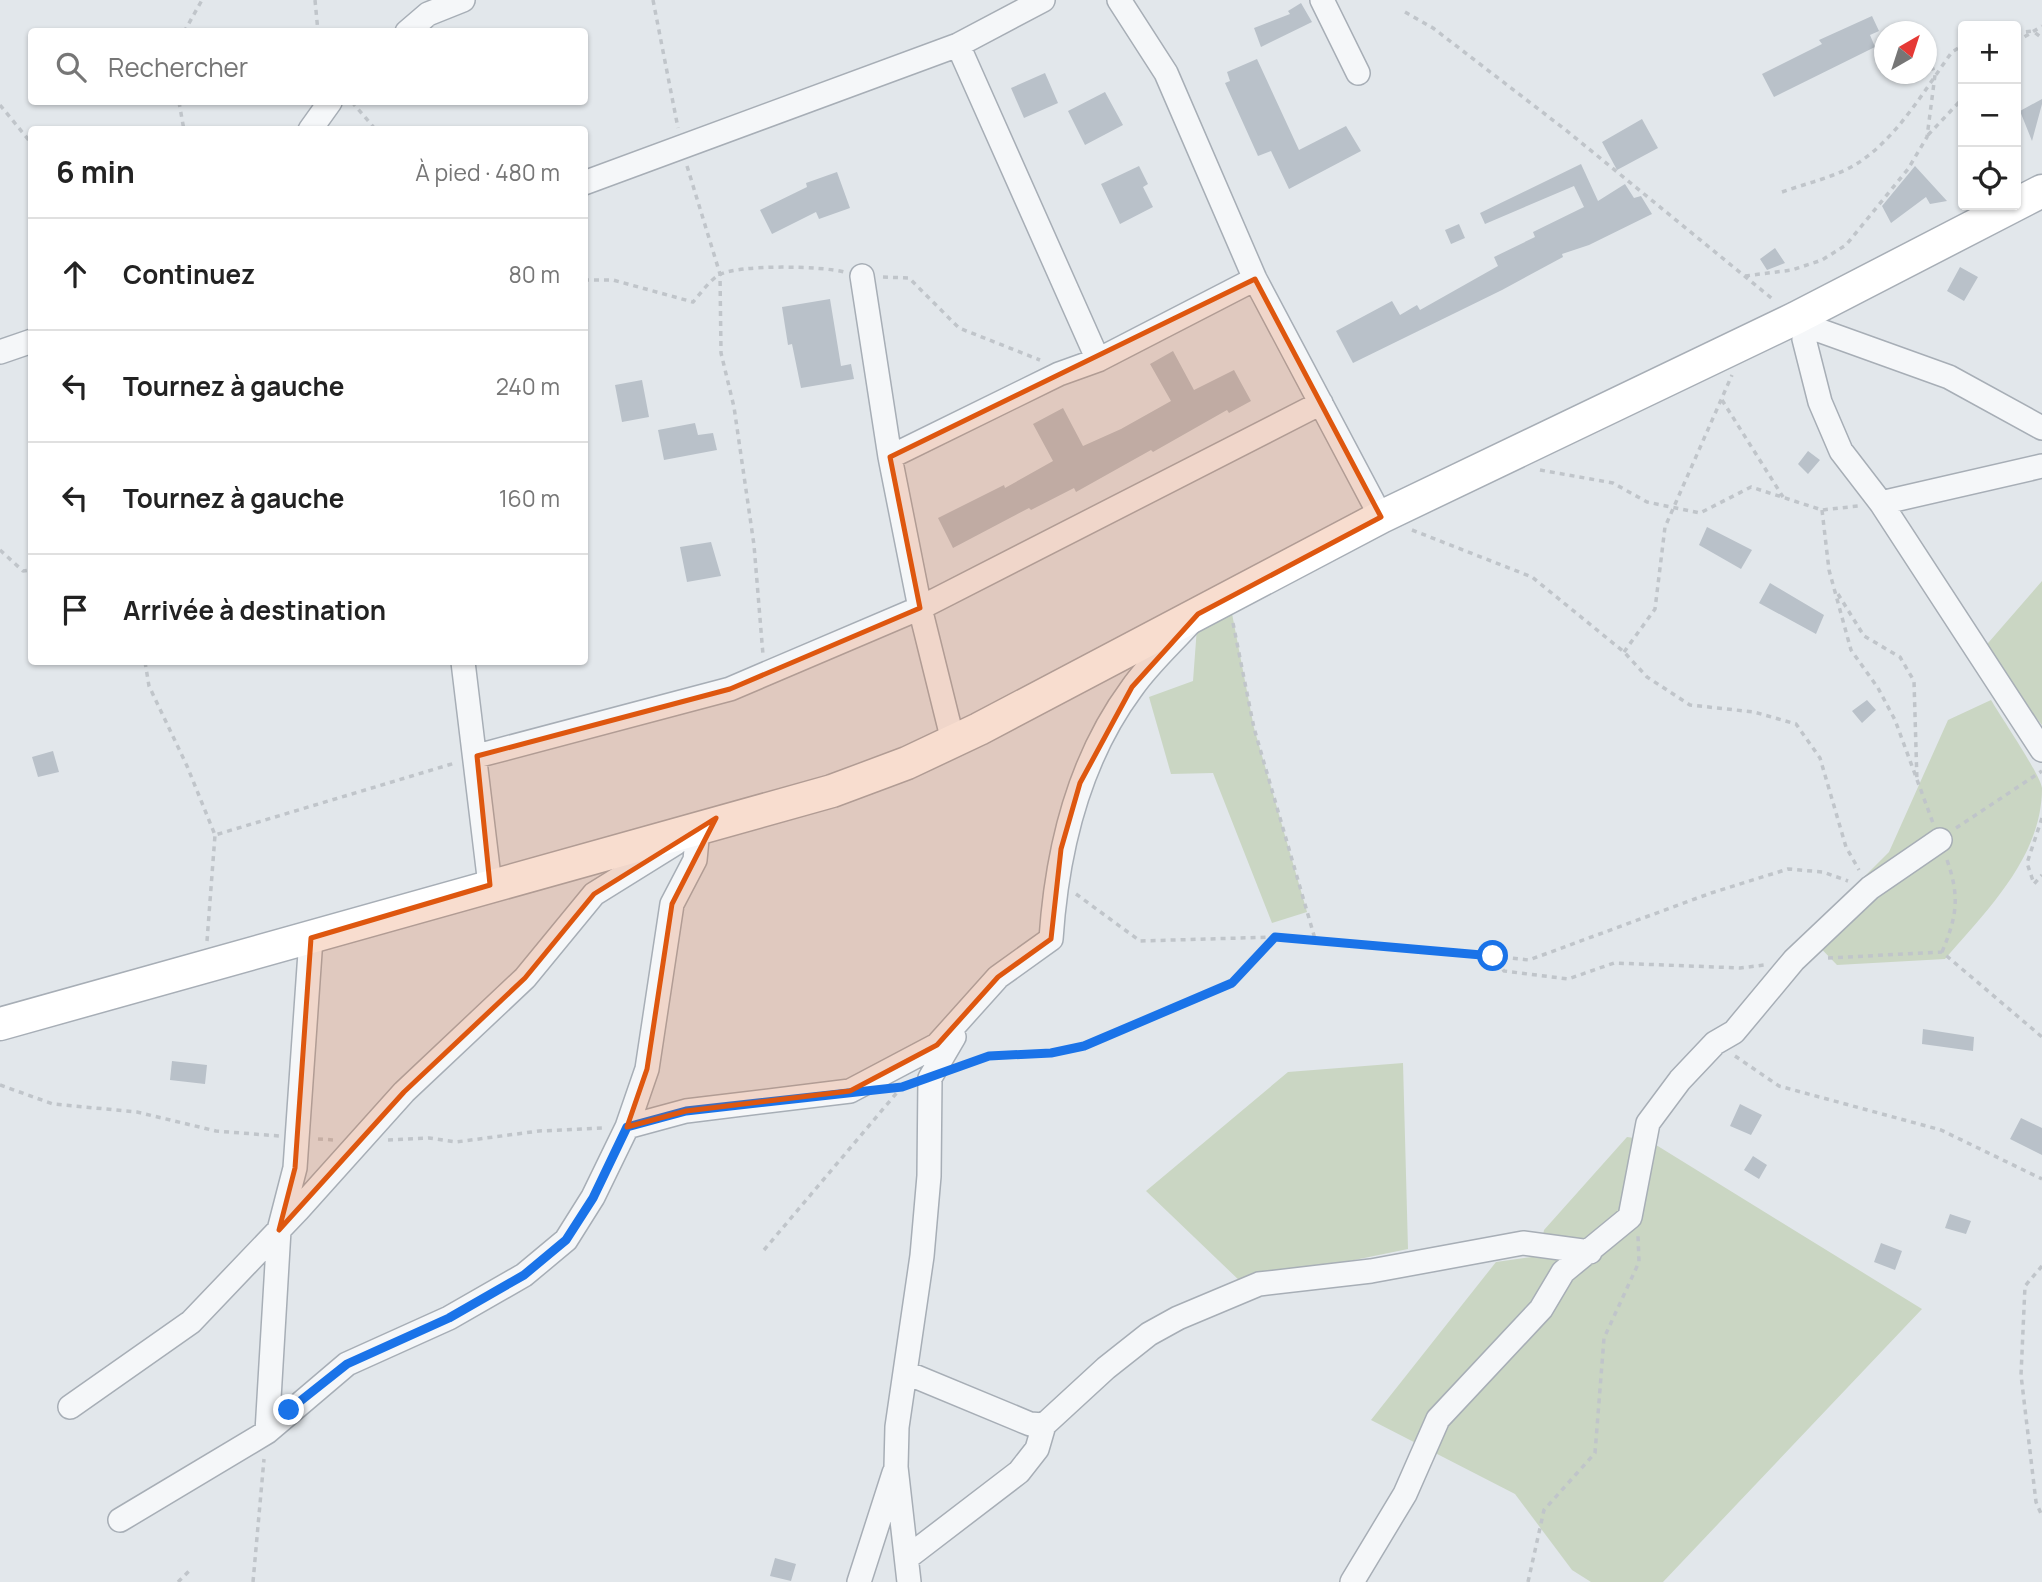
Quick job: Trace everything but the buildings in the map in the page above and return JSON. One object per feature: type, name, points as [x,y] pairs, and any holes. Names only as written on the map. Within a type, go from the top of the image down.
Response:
[{"type":"street","points":[[412,28],[428,14],[463,0]]},
{"type":"street","points":[[588,182],[958,45],[1043,0]]},
{"type":"street","points":[[1119,0],[1166,73],[1255,279],[1381,517]]},
{"type":"street","points":[[1322,0],[1358,73]]},
{"type":"street","points":[[958,45],[1098,360]]},
{"type":"street","points":[[313,126],[328,105]]},
{"type":"street","points":[[0,1024],[832,791],[907,763],[1381,517],[1749,341],[1803,322],[2042,191]]},
{"type":"street","points":[[862,276],[890,457],[920,608],[953,741]]},
{"type":"street","points":[[890,457],[1059,374],[1098,360],[1255,279]]},
{"type":"street","points":[[1803,322],[1949,377],[2042,428]]},
{"type":"street","points":[[1803,322],[1804,339],[1820,402],[1841,452],[1881,503],[2042,750]]},
{"type":"street","points":[[0,352],[28,342]]},
{"type":"street","points":[[477,756],[730,689],[920,608],[1321,403]]},
{"type":"street","points":[[1881,503],[2042,466]]},
{"type":"street","points":[[627,1127],[686,1111],[850,1091],[937,1045],[999,977],[1051,939],[1061,849],[1080,783],[1102,736],[1132,687],[1198,614]]},
{"type":"street","points":[[463,665],[477,756],[489,885]]},
{"type":"street","points":[[120,1520],[267,1432],[347,1364],[449,1318],[524,1275],[566,1240],[593,1198],[627,1127],[647,1069],[671,904],[695,860],[698,829]]},
{"type":"street","points":[[70,1407],[191,1322],[404,1092],[525,978],[594,894],[698,829]]},
{"type":"street","points":[[1352,1582],[1405,1494],[1438,1419],[1541,1310],[1563,1272],[1630,1217],[1648,1123],[1680,1080],[1715,1043],[1734,1032],[1794,960],[1870,888],[1940,839]]},
{"type":"street","points":[[267,1432],[279,1230],[295,1168],[312,938]]},
{"type":"street","points":[[909,1582],[896,1467],[897,1427],[907,1373],[929,1176],[930,1078],[973,1004]]},
{"type":"street","points":[[908,1557],[1019,1472],[1037,1449],[1044,1425],[1106,1368],[1149,1334],[1178,1318],[1259,1284],[1371,1271],[1523,1242],[1590,1252]]},
{"type":"street","points":[[907,1373],[1030,1424],[1044,1425]]},
{"type":"street","points":[[859,1582],[896,1467]]},
{"type":"path","points":[[186,28],[202,0]]},
{"type":"path","points":[[315,0],[318,28]]},
{"type":"path","points":[[653,0],[681,147],[720,274],[721,353],[734,407],[754,545],[764,674]]},
{"type":"path","points":[[1405,12],[1433,28],[1556,123],[1803,322]]},
{"type":"path","points":[[2021,39],[2042,26]]},
{"type":"path","points":[[2021,32],[2034,31],[2042,38]]},
{"type":"path","points":[[1937,72],[1952,51],[1958,48]]},
{"type":"path","points":[[1782,192],[1858,163],[1889,136],[1928,84]]},
{"type":"path","points":[[1927,137],[1934,84]]},
{"type":"path","points":[[1744,276],[1792,270],[1822,260],[1846,245],[1908,169],[1927,137],[1958,103]]},
{"type":"path","points":[[0,105],[28,139]]},
{"type":"path","points":[[180,105],[183,126]]},
{"type":"path","points":[[355,105],[373,126]]},
{"type":"path","points":[[588,280],[613,280],[692,302],[720,274],[759,269],[825,267],[862,276],[909,278],[959,328],[1034,356],[1059,374]]},
{"type":"path","points":[[1623,652],[1655,609],[1665,527],[1749,341]]},
{"type":"path","points":[[1721,399],[1784,499]]},
{"type":"path","points":[[1497,461],[1614,483],[1647,502],[1700,513],[1751,487],[1822,510],[1881,503]]},
{"type":"path","points":[[1822,510],[1835,589],[1851,650],[1878,688],[1895,720],[1953,877],[1956,920],[1942,952]]},
{"type":"path","points":[[1381,517],[1532,578],[1623,652],[1647,677],[1690,705],[1754,712],[1796,724],[1820,758],[1846,847],[1870,888]]},
{"type":"path","points":[[0,550],[23,571],[28,570]]},
{"type":"path","points":[[1835,589],[1864,636],[1900,657],[1914,681],[1917,785]]},
{"type":"path","points":[[1229,598],[1254,728],[1315,939]]},
{"type":"path","points":[[146,665],[149,686],[187,766],[215,835],[205,968]]},
{"type":"path","points":[[215,835],[477,756]]},
{"type":"path","points":[[1940,839],[1999,797],[2042,771]]},
{"type":"path","points":[[2042,818],[2027,863],[2034,884],[2042,875]]},
{"type":"path","points":[[1070,889],[1140,941],[1275,937],[1530,960],[1711,893],[1788,869],[1823,872],[1870,888]]},
{"type":"path","points":[[930,1078],[989,1056],[1051,1053],[1084,1046],[1232,983],[1275,937]]},
{"type":"path","points":[[1493,956],[1504,971],[1567,979],[1614,963],[1740,968],[1794,960],[1942,952],[2042,1037]]},
{"type":"path","points":[[1715,1043],[1779,1086],[1941,1130],[2042,1179]]},
{"type":"path","points":[[764,1250],[902,1087],[889,1088]]},
{"type":"path","points":[[1528,1582],[1544,1510],[1595,1453],[1604,1338],[1639,1262],[1638,1226]]},
{"type":"path","points":[[2042,1266],[2025,1286],[2021,1376],[2036,1502],[2042,1516]]},
{"type":"path","points":[[253,1582],[267,1432]]},
{"type":"path","points":[[178,1582],[191,1569]]},
{"type":"highlighted area","points":[[1255,279],[1381,517],[1198,614],[1132,687],[1080,783],[1061,849],[1051,939],[998,977],[937,1045],[850,1091],[686,1111],[627,1127],[647,1069],[672,904],[716,818],[594,894],[525,978],[404,1092],[279,1230],[295,1168],[311,938],[490,885],[477,756],[730,689],[920,608],[890,457]]},
{"type":"green space","points":[[2042,581],[2042,725],[1982,650]]},
{"type":"green space","points":[[1229,598],[1254,728],[1307,912],[1272,923],[1213,773],[1171,774],[1149,697],[1193,681],[1198,614]]},
{"type":"green space","points":[[1991,700],[2028,758],[2042,788],[2039,814],[2022,860],[1993,903],[1945,959],[1837,965],[1807,934],[1889,852],[1948,720]]},
{"type":"green space","points":[[1403,1063],[1408,1249],[1242,1283],[1146,1191],[1288,1072]]},
{"type":"green space","points":[[1627,1137],[1648,1140],[1922,1309],[1663,1582],[1591,1582],[1572,1570],[1515,1494],[1371,1420],[1496,1262],[1539,1256],[1544,1230]]},
{"type":"route","points":[[289,1410],[347,1364],[449,1318],[524,1275],[566,1240],[593,1198],[627,1127],[686,1111],[902,1087],[989,1056],[1051,1053],[1084,1046],[1232,983],[1275,937],[1493,956]]}]
